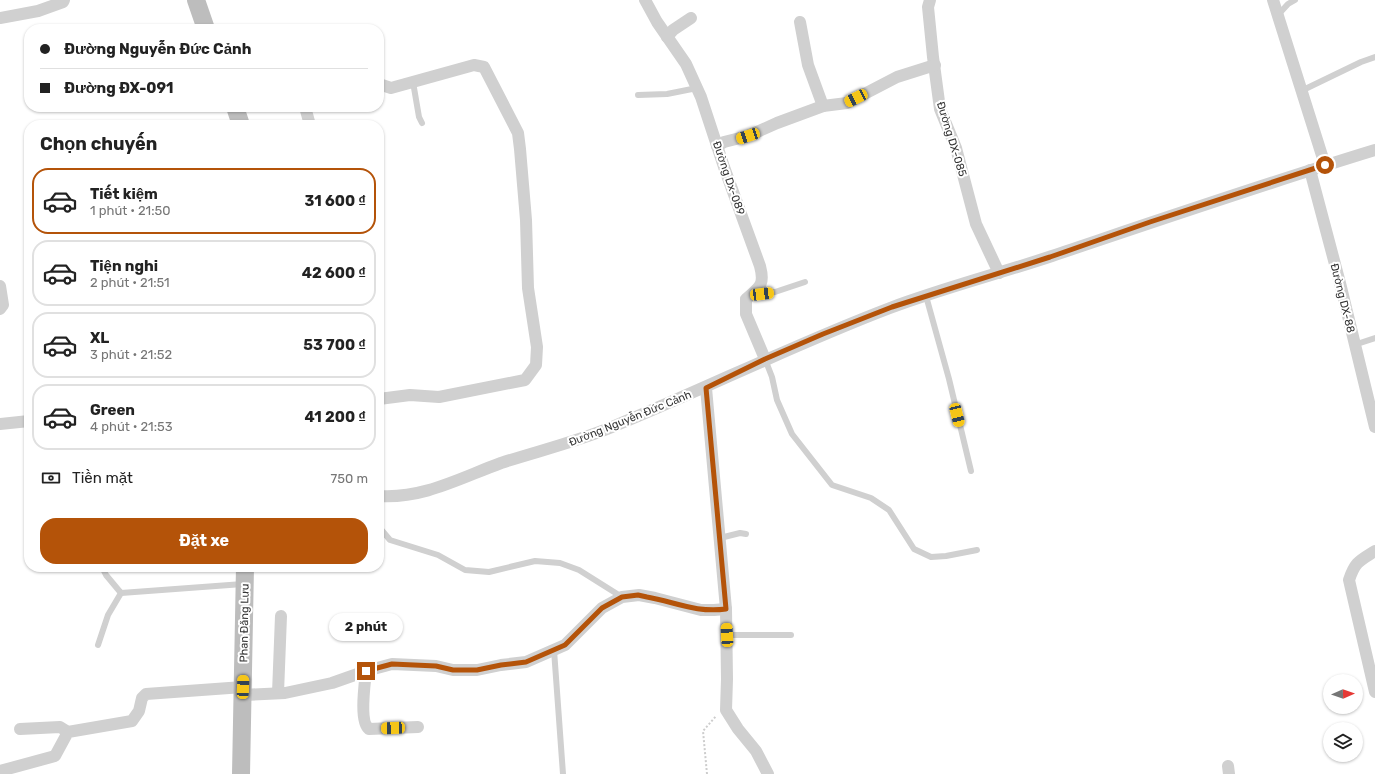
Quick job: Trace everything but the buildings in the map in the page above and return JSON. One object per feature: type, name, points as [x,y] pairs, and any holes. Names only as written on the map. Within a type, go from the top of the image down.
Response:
[{"type":"street","points":[[0,18],[38,11],[63,2],[64,0]]},
{"type":"street","points":[[196,0],[204,24]]},
{"type":"street","name":"Đường Dx-089","points":[[645,0],[657,22],[686,64],[701,97],[763,278],[759,288],[746,299],[746,314],[765,359]]},
{"type":"street","name":"Đường DX-085","points":[[930,0],[928,7],[940,109],[956,148],[976,224],[999,273]]},
{"type":"street","points":[[1273,0],[1325,165]]},
{"type":"street","points":[[667,37],[672,30],[691,18]]},
{"type":"street","points":[[800,22],[808,65],[823,106]]},
{"type":"street","points":[[384,86],[391,88],[474,65],[484,67],[518,133],[526,220],[528,288],[537,347],[536,365],[525,380],[439,396],[410,395],[384,398]]},
{"type":"street","points":[[717,146],[724,142],[748,136],[777,123],[823,106],[847,103],[897,77],[935,65]]},
{"type":"street","name":"Đường Nguyễn Đức Cảnh","points":[[384,496],[396,497],[422,493],[502,463],[590,436],[706,388],[765,359],[823,334],[892,307],[1375,150]]},
{"type":"street","name":"Đường DX-88","points":[[1310,170],[1340,283],[1375,427]]},
{"type":"street","points":[[0,286],[3,305],[0,309]]},
{"type":"street","points":[[706,388],[726,609],[726,710],[738,729],[756,752],[768,774]]},
{"type":"street","points":[[0,424],[24,422]]},
{"type":"street","points":[[1375,551],[1357,563],[1353,568],[1349,580],[1375,692]]},
{"type":"street","name":"Phan Đăng Lưu","points":[[241,774],[245,576]]},
{"type":"street","points":[[20,729],[60,727],[68,732],[132,720],[139,711],[142,698],[146,694],[243,691],[278,694],[332,683],[392,664],[436,666],[453,670],[477,670],[526,662],[565,645],[602,608],[622,597],[638,595],[701,610],[726,609]]},
{"type":"street","points":[[278,694],[281,616]]},
{"type":"street","points":[[366,671],[364,706],[366,727],[418,727]]},
{"type":"street","points":[[0,771],[55,756],[68,732]]},
{"type":"lane","points":[[1277,16],[1288,4],[1295,0]]},
{"type":"lane","points":[[1302,91],[1361,62],[1375,57]]},
{"type":"lane","points":[[413,82],[419,117],[422,123]]},
{"type":"lane","points":[[638,95],[667,94],[697,88]]},
{"type":"lane","points":[[752,294],[775,292],[805,282]]},
{"type":"lane","points":[[926,296],[949,379],[971,471]]},
{"type":"lane","points":[[1354,345],[1375,338]]},
{"type":"lane","points":[[765,359],[772,377],[777,400],[792,434],[832,485],[871,498],[889,510],[914,549],[931,557],[946,556],[977,550]]},
{"type":"lane","points":[[384,533],[390,540],[438,555],[466,570],[489,572],[534,562],[560,564],[579,570],[622,597]]},
{"type":"lane","points":[[720,538],[740,533],[746,534]]},
{"type":"lane","points":[[104,572],[121,593]]},
{"type":"lane","points":[[121,593],[245,576]]},
{"type":"lane","points":[[98,645],[108,615],[121,593]]},
{"type":"lane","points":[[727,635],[791,635]]},
{"type":"lane","points":[[554,650],[563,774]]},
{"type":"path","points":[[707,774],[703,731],[726,704]]},
{"type":"route","points":[[366,671],[392,664],[436,666],[453,670],[477,670],[526,662],[565,645],[602,608],[622,597],[638,595],[701,610],[726,609],[706,388],[765,359],[892,307],[1050,257],[1150,222],[1325,165]]}]
